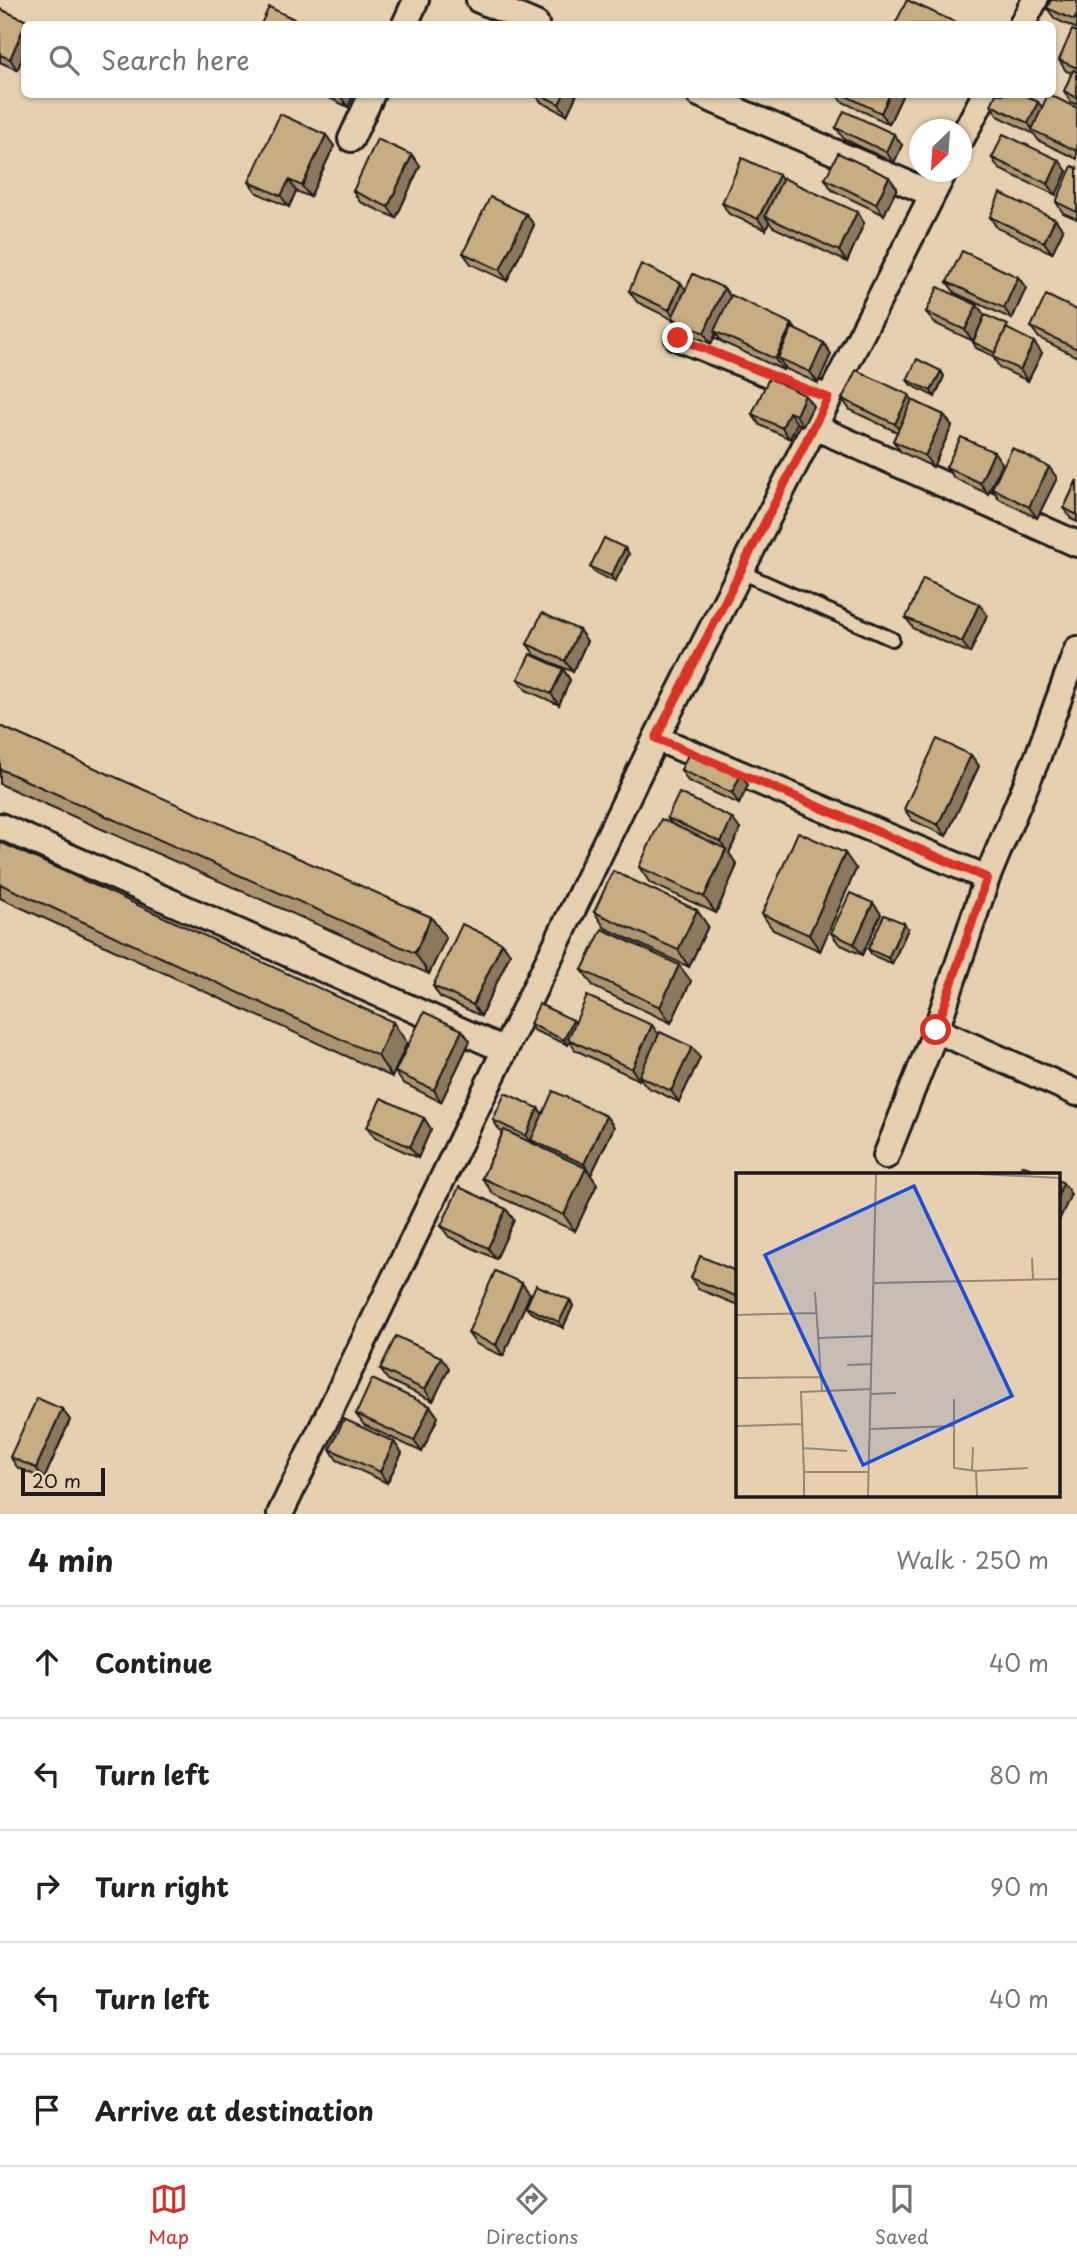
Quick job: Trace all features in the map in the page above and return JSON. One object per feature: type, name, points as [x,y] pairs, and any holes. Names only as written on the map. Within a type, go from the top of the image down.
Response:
[{"type":"street","points":[[406,21],[416,0]]},
{"type":"street","points":[[479,0],[529,21]]},
{"type":"street","points":[[1024,21],[1035,0]]},
{"type":"street","points":[[351,139],[370,98]]},
{"type":"street","points":[[708,98],[932,194]]},
{"type":"street","points":[[971,119],[983,98]]},
{"type":"street","points":[[280,1514],[656,738],[939,182]]},
{"type":"street","points":[[678,338],[828,398]]},
{"type":"street","points":[[815,427],[1077,544]]},
{"type":"street","points":[[886,1156],[936,1030],[987,878],[1038,756],[1077,649]]},
{"type":"street","points":[[656,738],[987,878]]},
{"type":"street","points":[[0,826],[505,1050]]},
{"type":"street","points":[[936,1030],[1077,1093]]},
{"type":"lane","points":[[741,572],[892,639]]},
{"type":"building","points":[[907,0],[952,21],[896,21]]},
{"type":"building","points":[[1051,0],[1077,0],[1077,15],[1074,20],[1047,8]]},
{"type":"building","points":[[269,7],[294,19],[293,21],[262,21]]},
{"type":"building","points":[[0,9],[27,21],[21,21],[21,34],[10,59],[0,55]]},
{"type":"building","points":[[1072,30],[1077,32],[1077,68],[1059,60]]},
{"type":"building","points":[[1073,70],[1077,72],[1077,98],[1064,91]]},
{"type":"building","points":[[547,98],[562,98],[559,104]]},
{"type":"building","points":[[850,98],[888,98],[881,113]]},
{"type":"building","points":[[994,98],[1030,98],[1038,102],[1028,123],[991,105]]},
{"type":"building","points":[[1046,98],[1056,98],[1077,108],[1077,151],[1032,130]]},
{"type":"building","points":[[844,111],[894,134],[886,152],[836,128]]},
{"type":"building","points":[[280,114],[326,135],[302,186],[289,180],[281,196],[249,182]]},
{"type":"building","points":[[1003,134],[1059,160],[1048,184],[992,158]]},
{"type":"building","points":[[377,139],[412,155],[388,207],[353,191]]},
{"type":"building","points":[[838,153],[889,177],[876,204],[825,179]]},
{"type":"building","points":[[742,158],[779,175],[758,219],[722,203]]},
{"type":"building","points":[[1072,166],[1077,168],[1077,212],[1056,202]]},
{"type":"building","points":[[783,178],[857,212],[839,251],[765,216]]},
{"type":"building","points":[[1000,193],[1055,219],[1044,242],[990,217]]},
{"type":"building","points":[[490,197],[526,214],[500,270],[463,253]]},
{"type":"building","points":[[962,251],[1018,277],[1004,308],[947,282]]},
{"type":"building","points":[[641,264],[681,283],[669,310],[629,291]]},
{"type":"building","points":[[693,274],[724,288],[704,333],[672,318]]},
{"type":"building","points":[[938,287],[977,305],[965,330],[926,312]]},
{"type":"building","points":[[731,295],[792,324],[775,359],[714,331]]},
{"type":"building","points":[[1046,295],[1077,310],[1077,349],[1031,327]]},
{"type":"building","points":[[985,315],[1008,325],[995,353],[973,342]]},
{"type":"building","points":[[792,328],[824,343],[810,372],[778,358]]},
{"type":"building","points":[[1006,328],[1034,342],[1020,370],[993,357]]},
{"type":"building","points":[[917,359],[941,371],[931,391],[907,380]]},
{"type":"building","points":[[856,370],[909,395],[895,424],[842,399]]},
{"type":"building","points":[[769,378],[805,395],[796,415],[789,412],[782,428],[752,414]]},
{"type":"building","points":[[912,400],[944,415],[925,456],[893,441]]},
{"type":"building","points":[[961,437],[994,452],[980,483],[946,467]]},
{"type":"building","points":[[1012,448],[1049,467],[1029,507],[992,488]]},
{"type":"building","points":[[1077,480],[1077,515],[1064,508]]},
{"type":"building","points":[[604,538],[625,548],[611,576],[590,567]]},
{"type":"building","points":[[923,579],[979,604],[962,642],[906,618]]},
{"type":"building","points":[[542,613],[579,630],[565,661],[527,644]]},
{"type":"building","points":[[530,654],[563,669],[551,694],[518,679]]},
{"type":"building","points":[[0,726],[431,917],[415,953],[0,769]]},
{"type":"building","points":[[937,739],[971,755],[938,825],[904,809]]},
{"type":"building","points":[[690,750],[741,774],[732,793],[681,770]]},
{"type":"building","points":[[679,793],[732,818],[721,842],[667,818]]},
{"type":"building","points":[[661,819],[726,849],[704,897],[639,867]]},
{"type":"building","points":[[798,832],[845,853],[809,935],[762,914]]},
{"type":"building","points":[[0,842],[393,1022],[378,1056],[0,884]]},
{"type":"building","points":[[613,871],[697,910],[678,950],[594,912]]},
{"type":"building","points":[[850,893],[873,903],[854,944],[831,933]]},
{"type":"building","points":[[884,915],[904,923],[888,958],[868,949]]},
{"type":"building","points":[[462,924],[502,943],[473,1005],[433,986]]},
{"type":"building","points":[[602,929],[679,965],[660,1007],[582,970]]},
{"type":"building","points":[[587,996],[652,1025],[632,1069],[568,1039]]},
{"type":"building","points":[[539,1004],[573,1020],[564,1040],[530,1024]]},
{"type":"building","points":[[424,1012],[462,1030],[434,1090],[395,1072]]},
{"type":"building","points":[[660,1032],[692,1047],[671,1091],[639,1076]]},
{"type":"building","points":[[553,1091],[606,1116],[584,1164],[531,1140]]},
{"type":"building","points":[[505,1093],[538,1108],[526,1136],[493,1120]]},
{"type":"building","points":[[381,1098],[424,1118],[410,1147],[367,1127]]},
{"type":"building","points":[[504,1130],[586,1168],[564,1215],[482,1178]]},
{"type":"building","points":[[1022,1165],[1042,1173],[1018,1173]]},
{"type":"building","points":[[459,1187],[506,1209],[488,1248],[441,1226]]},
{"type":"building","points":[[700,1256],[736,1271],[736,1296],[691,1278]]},
{"type":"building","points":[[495,1271],[522,1283],[496,1345],[468,1333]]},
{"type":"building","points":[[536,1285],[570,1300],[559,1322],[526,1307]]},
{"type":"building","points":[[396,1336],[441,1357],[425,1390],[380,1369]]},
{"type":"building","points":[[372,1379],[430,1406],[414,1441],[356,1414]]},
{"type":"building","points":[[37,1398],[62,1409],[36,1468],[10,1457]]},
{"type":"building","points":[[344,1419],[394,1442],[380,1472],[330,1449]]},
{"type":"route","points":[[678,338],[828,398],[656,738],[987,878],[936,1030]]}]
